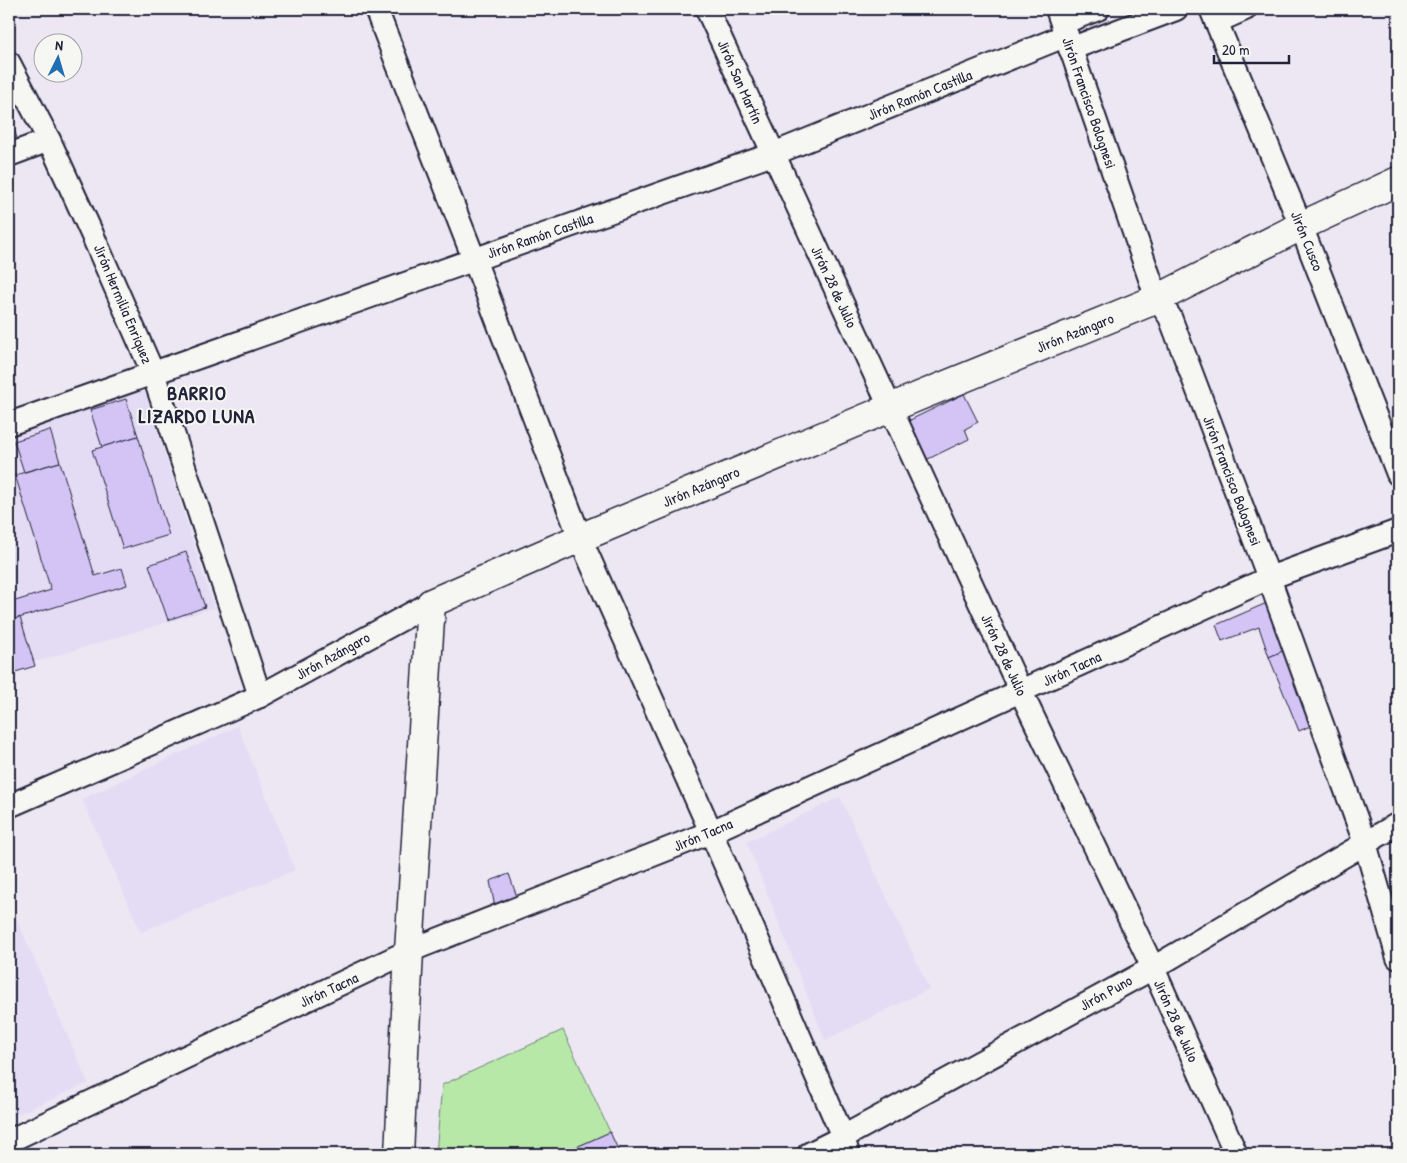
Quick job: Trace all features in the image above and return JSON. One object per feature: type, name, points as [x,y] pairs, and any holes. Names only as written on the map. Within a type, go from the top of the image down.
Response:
[{"type":"street","points":[[376,9],[580,538],[711,832],[846,1146]]},
{"type":"street","name":"Jirón San Martín","points":[[707,9],[773,154]]},
{"type":"street","points":[[1064,29],[1098,9]]},
{"type":"street","points":[[1064,29],[1176,9]]},
{"type":"street","points":[[1213,15],[1245,9]]},
{"type":"street","name":"Jirón Cusco","points":[[1213,15],[1301,226],[1398,474]]},
{"type":"street","name":"Jirón Ramón Castilla","points":[[9,424],[773,154],[1064,29]]},
{"type":"street","name":"Jirón Francisco Bolognesi","points":[[1064,29],[1157,299],[1170,317],[1365,843],[1398,958]]},
{"type":"street","name":"Jirón Hermilia Enriquez","points":[[9,64],[49,140],[153,373],[260,696]]},
{"type":"street","points":[[9,155],[49,140]]},
{"type":"street","name":"Jirón 28 de Julio","points":[[773,154],[1021,692],[1153,968],[1236,1154]]},
{"type":"street","name":"Jirón Azángaro","points":[[9,806],[260,696],[431,603],[580,538],[890,408],[1157,299],[1301,226],[1398,181]]},
{"type":"street","name":"Jirón Tacna","points":[[9,1141],[409,952],[711,832],[1268,578],[1398,531]]},
{"type":"street","points":[[399,1154],[409,952],[431,603]]},
{"type":"street","name":"Jirón Puno","points":[[809,1154],[846,1146],[1398,824]]},
{"type":"shaded area","points":[[143,386],[214,608],[9,670],[9,435]]},
{"type":"shaded area","points":[[238,726],[295,870],[141,932],[82,799]]},
{"type":"shaded area","points":[[840,797],[929,989],[825,1040],[747,842]]},
{"type":"shaded area","points":[[9,901],[88,1083],[9,1118]]},
{"type":"green space","points":[[563,1030],[610,1132],[561,1154],[436,1154],[442,1085]]},
{"type":"building","points":[[9,117],[19,143],[9,147]]},
{"type":"building","points":[[964,394],[978,422],[965,429],[969,439],[926,460],[908,421]]},
{"type":"building","points":[[126,399],[138,436],[102,447],[90,410]]},
{"type":"building","points":[[50,430],[60,462],[24,472],[14,441]]},
{"type":"building","points":[[138,436],[169,535],[123,549],[92,450]]},
{"type":"building","points":[[60,462],[95,576],[122,568],[127,585],[9,621],[9,603],[51,590],[15,475]]},
{"type":"building","points":[[186,552],[205,607],[168,620],[149,565]]},
{"type":"building","points":[[1269,602],[1287,649],[1269,657],[1259,627],[1222,641],[1216,625]]},
{"type":"building","points":[[20,617],[35,666],[9,674],[9,621]]},
{"type":"building","points":[[1287,649],[1315,724],[1299,731],[1269,657]]},
{"type":"building","points":[[509,874],[517,897],[495,908],[490,881]]},
{"type":"building","points":[[610,1132],[620,1154],[561,1154]]},
{"type":"district","name":"BARRIO LIZARDO LUNA","points":[[197,404]]}]
